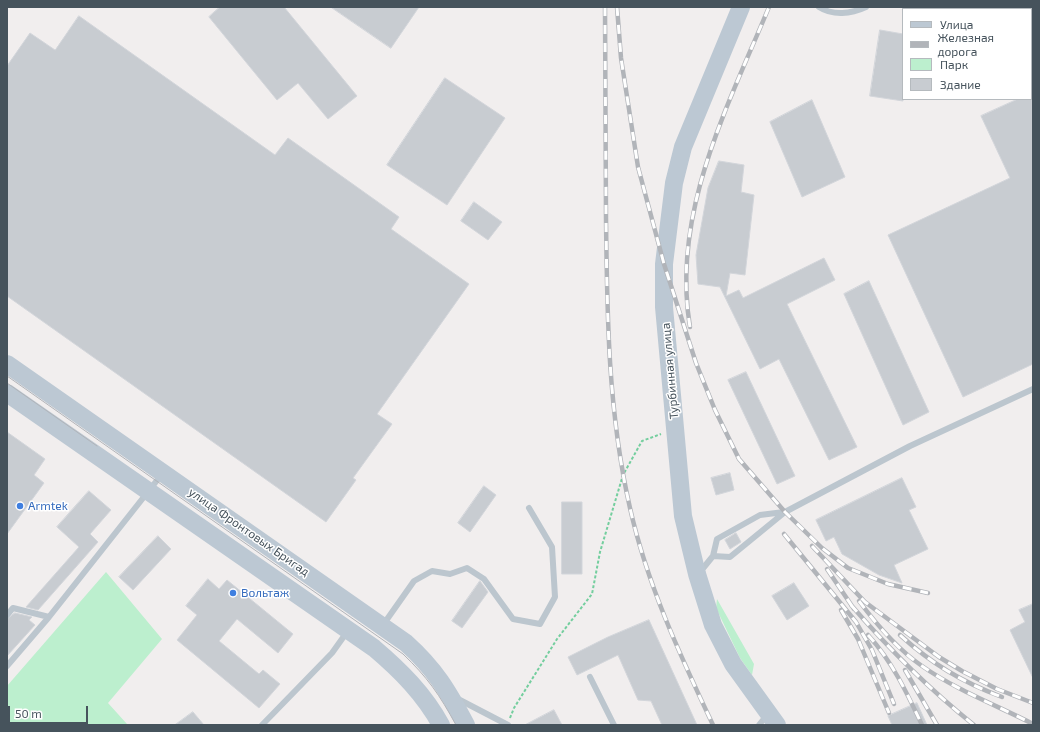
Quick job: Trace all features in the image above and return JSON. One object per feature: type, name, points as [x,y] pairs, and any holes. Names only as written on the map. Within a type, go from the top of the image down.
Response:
[{"type":"main road","name":"Турбинная улица","points":[[741,7],[683,147],[674,183],[663,280],[684,516],[697,574],[713,625],[733,664],[768,721]]},
{"type":"main road","name":"улица Фронтовых Бригад","points":[[7,364],[406,643],[425,660],[438,676],[450,694],[466,725]]},
{"type":"main road","name":"улица Фронтовых Бригад","points":[[7,393],[374,648],[393,664],[424,698],[441,725]]},
{"type":"lane","points":[[819,7],[828,13],[855,12],[866,7]]},
{"type":"lane","points":[[713,556],[730,557],[785,512],[910,446],[1033,389]]},
{"type":"lane","points":[[7,666],[49,617],[163,472]]},
{"type":"lane","points":[[382,626],[414,580],[432,571],[450,574],[467,568],[484,579],[513,619],[540,624],[555,597],[552,547],[529,508]]},
{"type":"lane","points":[[697,574],[713,556],[717,539],[760,516],[785,512]]},
{"type":"lane","points":[[7,615],[13,608],[49,617]]},
{"type":"lane","points":[[262,725],[332,653],[348,631]]},
{"type":"lane","points":[[590,677],[614,725]]},
{"type":"lane","points":[[450,694],[508,725]]},
{"type":"path","points":[[508,725],[514,708],[557,639],[592,594],[600,552],[624,475],[642,441],[675,428]]},
{"type":"green space","points":[[106,572],[162,639],[108,703],[127,724],[7,725],[7,686]]},
{"type":"green space","points":[[717,599],[754,664],[752,675],[740,658],[716,608]]},
{"type":"building","points":[[220,7],[284,7],[357,96],[328,119],[298,83],[277,100],[209,17]]},
{"type":"building","points":[[331,7],[419,7],[391,48]]},
{"type":"building","points":[[79,16],[275,155],[288,138],[399,217],[391,229],[469,284],[377,414],[392,424],[353,478],[356,480],[326,522],[7,296],[7,66],[30,33],[55,50]]},
{"type":"building","points":[[880,30],[902,34],[903,101],[870,96]]},
{"type":"building","points":[[445,78],[505,118],[447,205],[387,165]]},
{"type":"building","points":[[1033,99],[1033,364],[963,397],[888,235],[1010,178],[981,116],[1016,100]]},
{"type":"building","points":[[812,100],[845,177],[802,197],[770,122]]},
{"type":"building","points":[[719,161],[744,165],[741,192],[754,195],[745,275],[730,273],[726,296],[739,290],[743,298],[824,258],[835,280],[787,304],[857,447],[829,460],[779,359],[760,369],[720,287],[698,284],[696,255],[708,188]]},
{"type":"building","points":[[474,202],[502,222],[488,240],[461,221]]},
{"type":"building","points":[[869,281],[929,412],[903,425],[844,294]]},
{"type":"building","points":[[746,372],[795,476],[777,484],[728,380]]},
{"type":"building","points":[[7,432],[45,459],[34,475],[44,483],[7,534]]},
{"type":"building","points":[[730,473],[734,490],[716,495],[711,478]]},
{"type":"building","points":[[902,478],[916,507],[909,510],[928,549],[894,565],[902,583],[879,575],[842,554],[834,537],[826,541],[816,520]]},
{"type":"building","points":[[484,486],[496,495],[470,532],[458,523]]},
{"type":"building","points":[[89,491],[111,510],[90,534],[98,542],[38,610],[26,607],[79,547],[57,527]]},
{"type":"building","points":[[562,502],[582,502],[582,574],[562,574]]},
{"type":"building","points":[[736,533],[741,542],[730,549],[725,540]]},
{"type":"building","points":[[158,536],[171,549],[133,590],[119,577]]},
{"type":"building","points":[[208,579],[219,589],[227,580],[293,634],[278,653],[237,619],[219,641],[259,674],[263,670],[280,684],[259,708],[177,640],[197,615],[186,606]]},
{"type":"building","points":[[480,581],[488,592],[462,628],[452,621]]},
{"type":"building","points":[[794,583],[809,606],[787,620],[772,596]]},
{"type":"building","points":[[1033,604],[1033,678],[1010,630],[1025,622],[1019,610]]},
{"type":"building","points":[[15,613],[32,617],[29,620],[35,625],[7,656],[7,619]]},
{"type":"building","points":[[649,620],[697,725],[662,725],[651,701],[638,700],[618,655],[577,675],[568,657],[608,637]]},
{"type":"building","points":[[917,703],[927,725],[892,725],[888,716]]},
{"type":"building","points":[[554,710],[562,725],[525,725]]},
{"type":"building","points":[[193,712],[204,725],[175,725]]},
{"type":"tram line","points":[[7,376],[403,654],[432,687],[456,725]]},
{"type":"tram line","points":[[7,383],[97,446]]},
{"type":"railway","points":[[605,7],[608,327],[617,436],[630,508],[637,536],[655,592],[688,672],[713,725]]},
{"type":"railway","points":[[617,7],[621,58],[638,167],[664,264],[696,363],[715,410],[739,459],[785,512],[822,548],[848,568],[888,584],[928,593]]},
{"type":"railway","points":[[690,327],[686,285],[688,244],[696,203],[707,162],[721,123],[769,7]]},
{"type":"railway","points":[[784,534],[856,622],[872,650],[894,704]]},
{"type":"railway","points":[[812,546],[865,602],[939,657],[997,689],[1033,703]]},
{"type":"railway","points":[[827,569],[854,609]]},
{"type":"railway","points":[[859,601],[888,636],[904,652],[922,666],[948,683],[1033,724]]},
{"type":"railway","points":[[851,605],[910,668],[974,725]]},
{"type":"railway","points":[[841,610],[858,639],[889,713]]},
{"type":"railway","points":[[868,635],[892,666],[922,725]]},
{"type":"railway","points":[[900,635],[924,655],[948,671],[974,685],[1002,697]]},
{"type":"railway","points":[[905,670],[937,725]]},
{"type":"place","name":"Armtek","points":[[20,506]]},
{"type":"place","name":"Вольтаж","points":[[233,593]]}]
